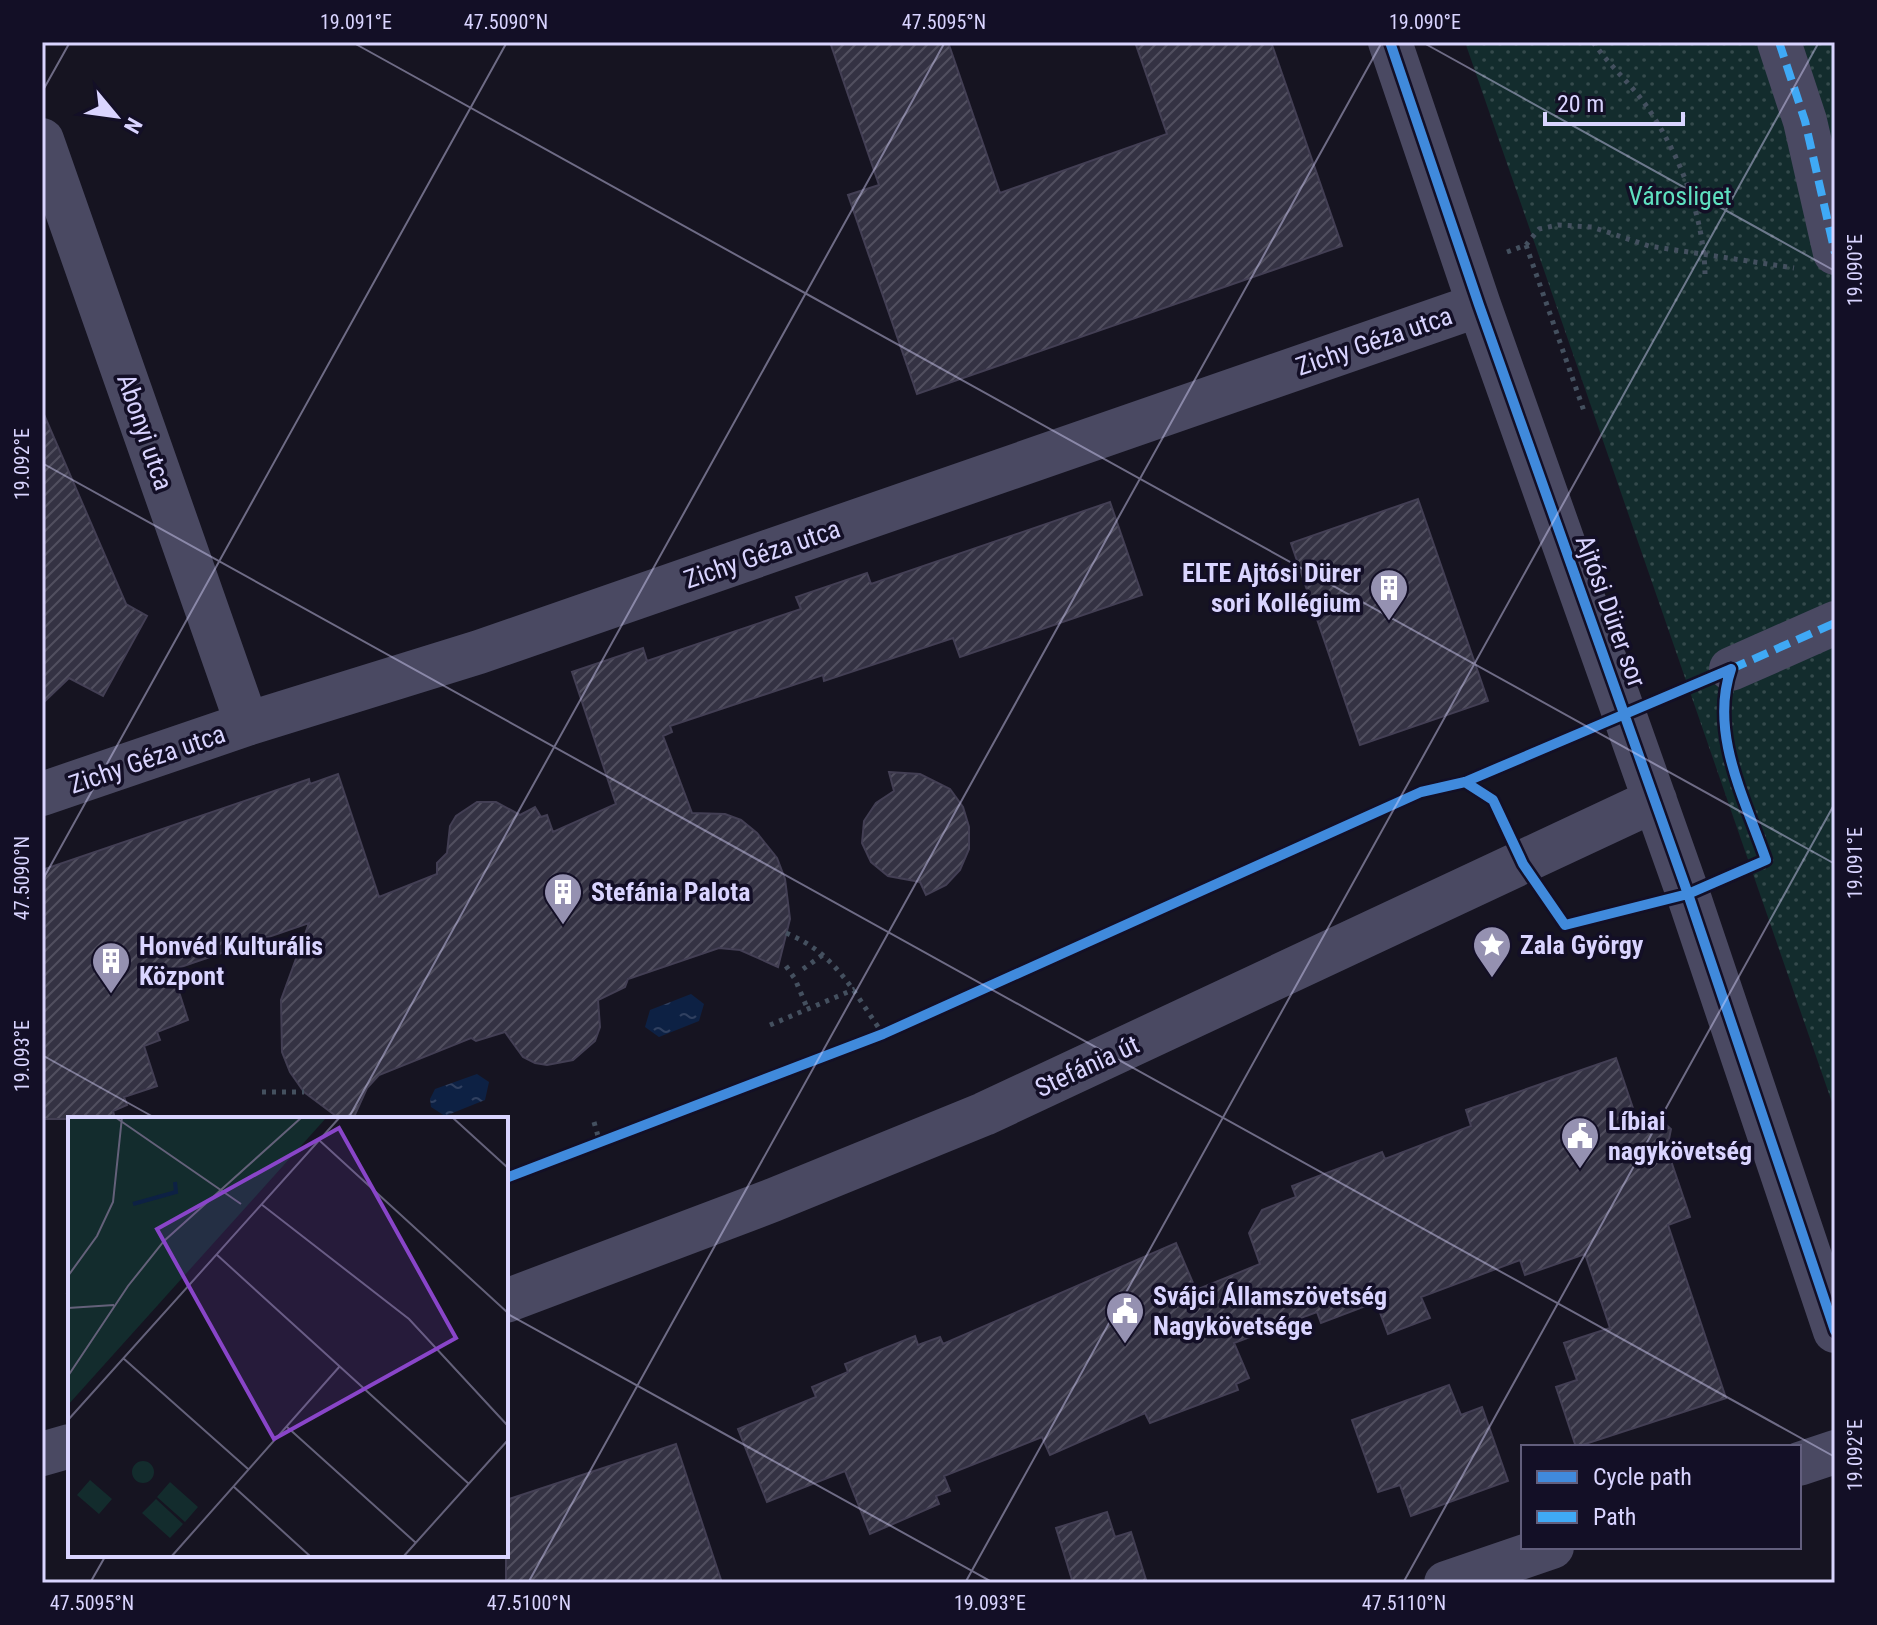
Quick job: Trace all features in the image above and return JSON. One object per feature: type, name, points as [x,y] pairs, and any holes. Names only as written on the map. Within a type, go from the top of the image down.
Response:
[{"type":"street","name":"Ajtósi Dürer sor","points":[[1390,42],[1479,305],[1655,800],[1835,1331]]},
{"type":"street","points":[[1779,42],[1805,121],[1822,261]]},
{"type":"street","name":"Abonyi utca","points":[[42,140],[247,724]]},
{"type":"street","name":"Zichy Géza utca","points":[[42,794],[247,724],[479,652],[1479,305]]},
{"type":"street","points":[[1731,669],[1835,623]]},
{"type":"street","name":"Stefánia út","points":[[508,1300],[773,1200],[984,1114],[1655,800]]},
{"type":"street","points":[[42,1454],[68,1447]]},
{"type":"street","points":[[1801,1463],[1835,1452]]},
{"type":"street","points":[[1446,1583],[1546,1549]]},
{"type":"path","points":[[1593,42],[1646,106],[1664,137],[1695,209],[1705,274]]},
{"type":"path","points":[[1585,414],[1526,245],[1539,229],[1577,225],[1649,246],[1704,254],[1822,261]]},
{"type":"path","points":[[786,933],[808,942],[824,954],[855,989],[883,1034]]},
{"type":"path","points":[[803,969],[824,954]]},
{"type":"path","points":[[786,966],[808,1010]]},
{"type":"path","points":[[770,1025],[855,989]]},
{"type":"path","points":[[868,1039],[897,1027]]},
{"type":"path","points":[[262,1092],[304,1092]]},
{"type":"path","points":[[594,1122],[600,1143]]},
{"type":"path","points":[[586,1148],[614,1137]]},
{"type":"green space","name":"Városliget","points":[[1465,42],[1835,42],[1835,1111]]},
{"type":"water","points":[[691,994],[704,1004],[699,1021],[659,1037],[645,1027],[650,1010]]},
{"type":"water","points":[[477,1074],[489,1082],[485,1100],[445,1116],[431,1107],[430,1099],[435,1089]]},
{"type":"building","points":[[830,42],[948,42],[1000,193],[1167,134],[1135,42],[1271,42],[1342,246],[917,394],[848,195],[879,185]]},
{"type":"building","points":[[42,410],[126,604],[147,616],[103,696],[69,678],[42,704]]},
{"type":"building","name":"ELTE Ajtósi Dürer sori Kollégium","points":[[1418,499],[1488,701],[1360,745],[1291,543]]},
{"type":"building","points":[[1110,502],[1142,595],[960,657],[953,638],[824,681],[823,675],[670,726],[672,732],[663,736],[692,813],[725,814],[741,820],[757,833],[777,858],[785,879],[790,919],[778,967],[740,950],[719,948],[628,979],[625,987],[598,1000],[600,1027],[595,1041],[573,1060],[547,1065],[535,1063],[523,1057],[505,1032],[476,1041],[471,1038],[379,1075],[367,1088],[354,1117],[337,1117],[304,1092],[290,1072],[282,1052],[281,1000],[309,923],[172,970],[188,1020],[157,1032],[160,1040],[144,1046],[157,1086],[124,1097],[127,1105],[113,1111],[114,1117],[42,1119],[42,870],[309,779],[310,784],[338,774],[379,897],[437,874],[437,863],[447,853],[450,826],[456,816],[477,802],[496,802],[520,815],[535,807],[541,817],[547,815],[553,832],[616,804],[572,672],[643,648],[647,661],[801,609],[796,597],[867,573],[871,584]]},
{"type":"building","points":[[889,772],[920,774],[950,789],[963,807],[969,827],[969,849],[960,870],[946,885],[926,895],[920,882],[888,876],[871,862],[862,843],[864,821],[876,803],[894,791]]},
{"type":"building","points":[[1616,1058],[1637,1120],[1654,1114],[1671,1129],[1667,1149],[1690,1217],[1668,1225],[1726,1398],[1575,1445],[1556,1387],[1577,1380],[1564,1343],[1610,1328],[1585,1254],[1525,1275],[1520,1260],[1421,1297],[1430,1318],[1388,1334],[1376,1302],[1321,1323],[1317,1312],[1234,1343],[1249,1378],[1236,1384],[1238,1390],[1150,1423],[1145,1413],[1050,1455],[1042,1437],[944,1476],[950,1491],[936,1496],[939,1504],[870,1534],[845,1471],[767,1502],[738,1429],[816,1397],[812,1387],[848,1372],[845,1364],[915,1336],[918,1345],[940,1337],[943,1344],[1176,1243],[1196,1290],[1260,1264],[1249,1233],[1262,1210],[1296,1197],[1292,1186],[1382,1152],[1385,1159],[1471,1126],[1466,1110]]},
{"type":"building","points":[[1449,1385],[1461,1415],[1482,1407],[1508,1481],[1411,1516],[1400,1485],[1378,1492],[1352,1420]]},
{"type":"building","points":[[676,1444],[722,1583],[506,1583],[508,1499]]},
{"type":"building","points":[[1107,1512],[1115,1537],[1131,1532],[1147,1583],[1073,1583],[1056,1528]]},
{"type":"marked path","points":[[1779,42],[1805,121],[1835,253]]},
{"type":"marked path","points":[[1731,669],[1835,623]]},
{"type":"cycle path","points":[[1390,42],[1479,305],[1688,894],[1835,1331]]},
{"type":"cycle path","points":[[1465,782],[1493,800],[1523,864],[1565,925],[1688,894],[1766,860],[1732,766],[1727,741],[1725,693],[1731,669]]},
{"type":"cycle path","points":[[508,1177],[883,1034],[1421,792],[1465,782],[1731,669]]},
{"type":"place","name":"ELTE Ajtósi Dürer sori Kollégium","points":[[1389,622]]},
{"type":"place","name":"Stefánia Palota","points":[[563,926]]},
{"type":"place","name":"Zala György","points":[[1492,979]]},
{"type":"place","name":"Honvéd Kulturális Központ","points":[[111,995]]},
{"type":"place","name":"Líbiai nagykövetség","points":[[1580,1170]]},
{"type":"place","name":"Svájci Államszövetség Nagykövetsége","points":[[1125,1345]]}]
